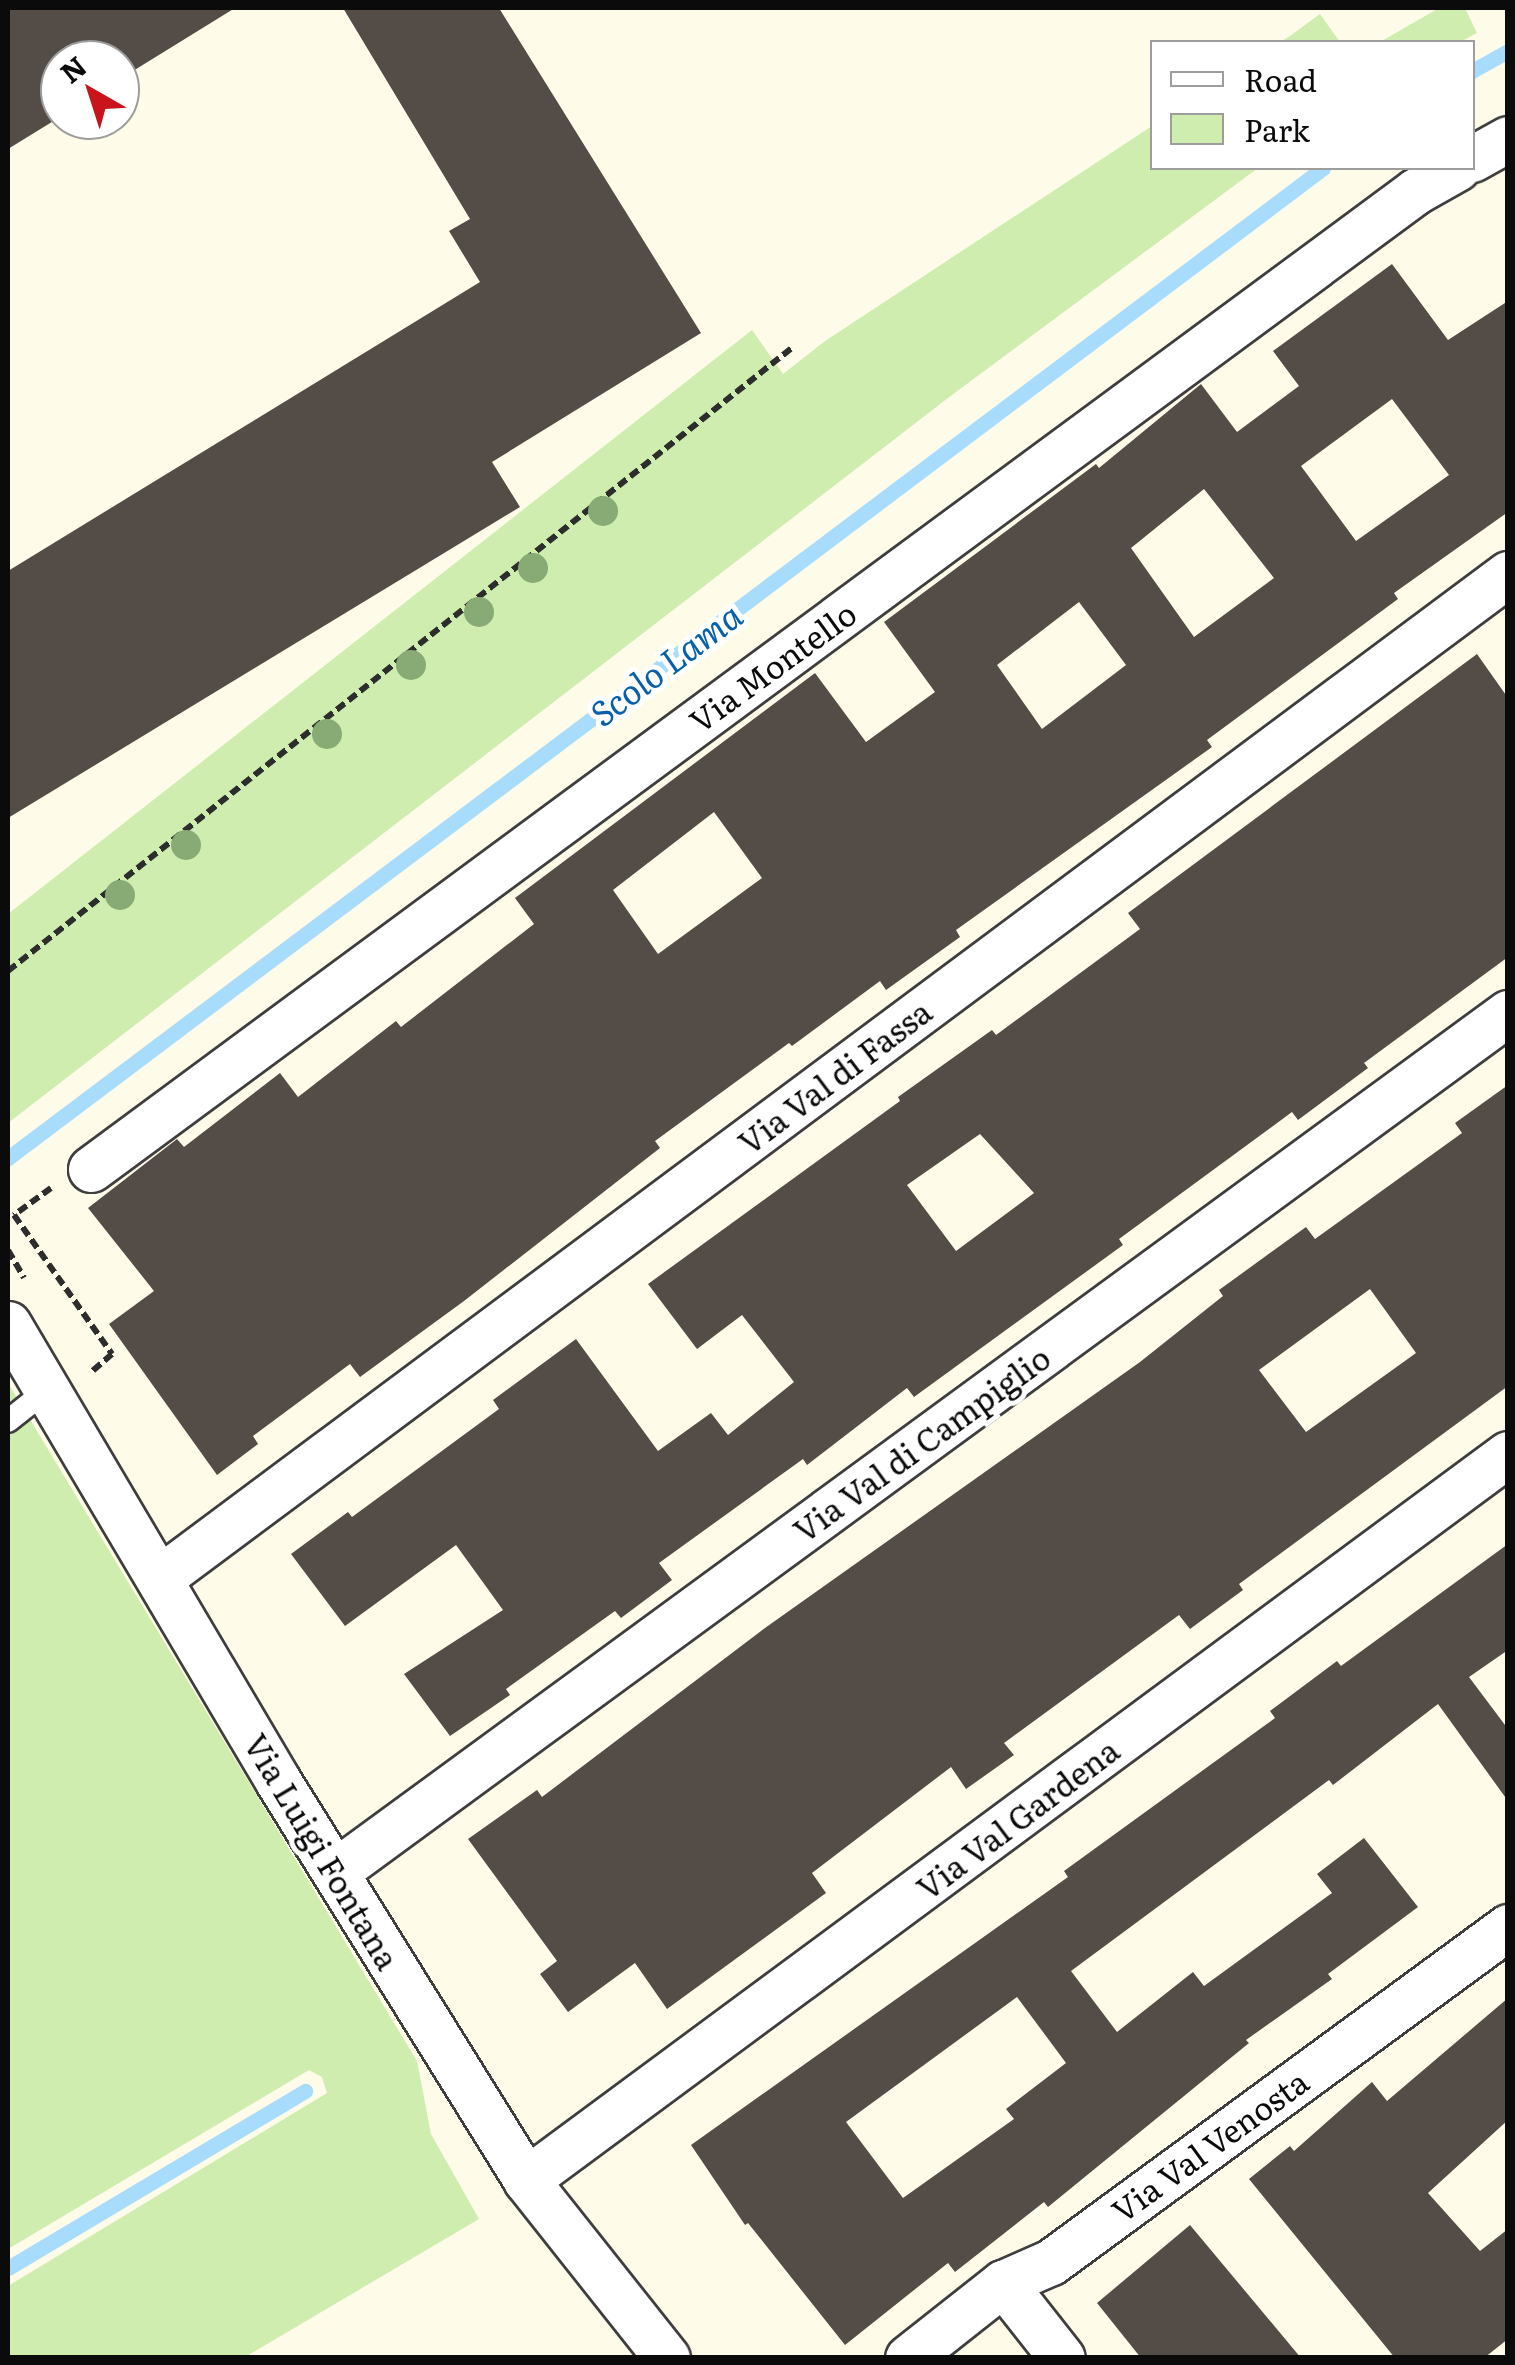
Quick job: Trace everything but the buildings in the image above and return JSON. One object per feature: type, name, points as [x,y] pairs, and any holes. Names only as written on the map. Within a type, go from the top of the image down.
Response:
[{"type":"street","points":[[1475,157],[1508,139]]},
{"type":"street","name":"Via Montello","points":[[90,1170],[1416,191],[1453,170]]},
{"type":"street","name":"Via Val di Fassa","points":[[160,1578],[1500,594]]},
{"type":"street","name":"Via Val di Campiglio","points":[[334,1872],[1508,1013]]},
{"type":"street","name":"Via Luigi Fontana","points":[[8,1324],[66,1384],[160,1578],[334,1872],[526,2180],[667,2358]]},
{"type":"street","name":"Via Val Gardena","points":[[526,2180],[1508,1454]]},
{"type":"street","name":"Via Val Venosta","points":[[908,2358],[1003,2283],[1051,2262],[1508,1927]]},
{"type":"street","points":[[1003,2283],[1062,2358]]},
{"type":"lane","points":[[8,1420],[66,1384]]},
{"type":"path","points":[[8,971],[794,347]]},
{"type":"path","points":[[14,1214],[112,1354],[66,1384]]},
{"type":"green space","points":[[1439,8],[1465,8],[1477,33],[1464,40],[1383,40]]},
{"type":"green space","points":[[1320,14],[1339,40],[1283,40]]},
{"type":"green space","points":[[1150,127],[1150,170],[1255,170],[948,398],[8,1123],[8,914],[752,330],[783,374],[825,341]]},
{"type":"green space","points":[[8,1383],[417,2061],[431,2134],[479,2219],[245,2357],[8,2357],[8,2286],[327,2093],[322,2077],[309,2070],[8,2249]]},
{"type":"waterway","name":"Scolo Lama","points":[[1475,69],[1508,51]]},
{"type":"waterway","name":"Scolo Lama","points":[[8,1158],[1320,170]]},
{"type":"waterway","points":[[8,2268],[305,2091]]}]
